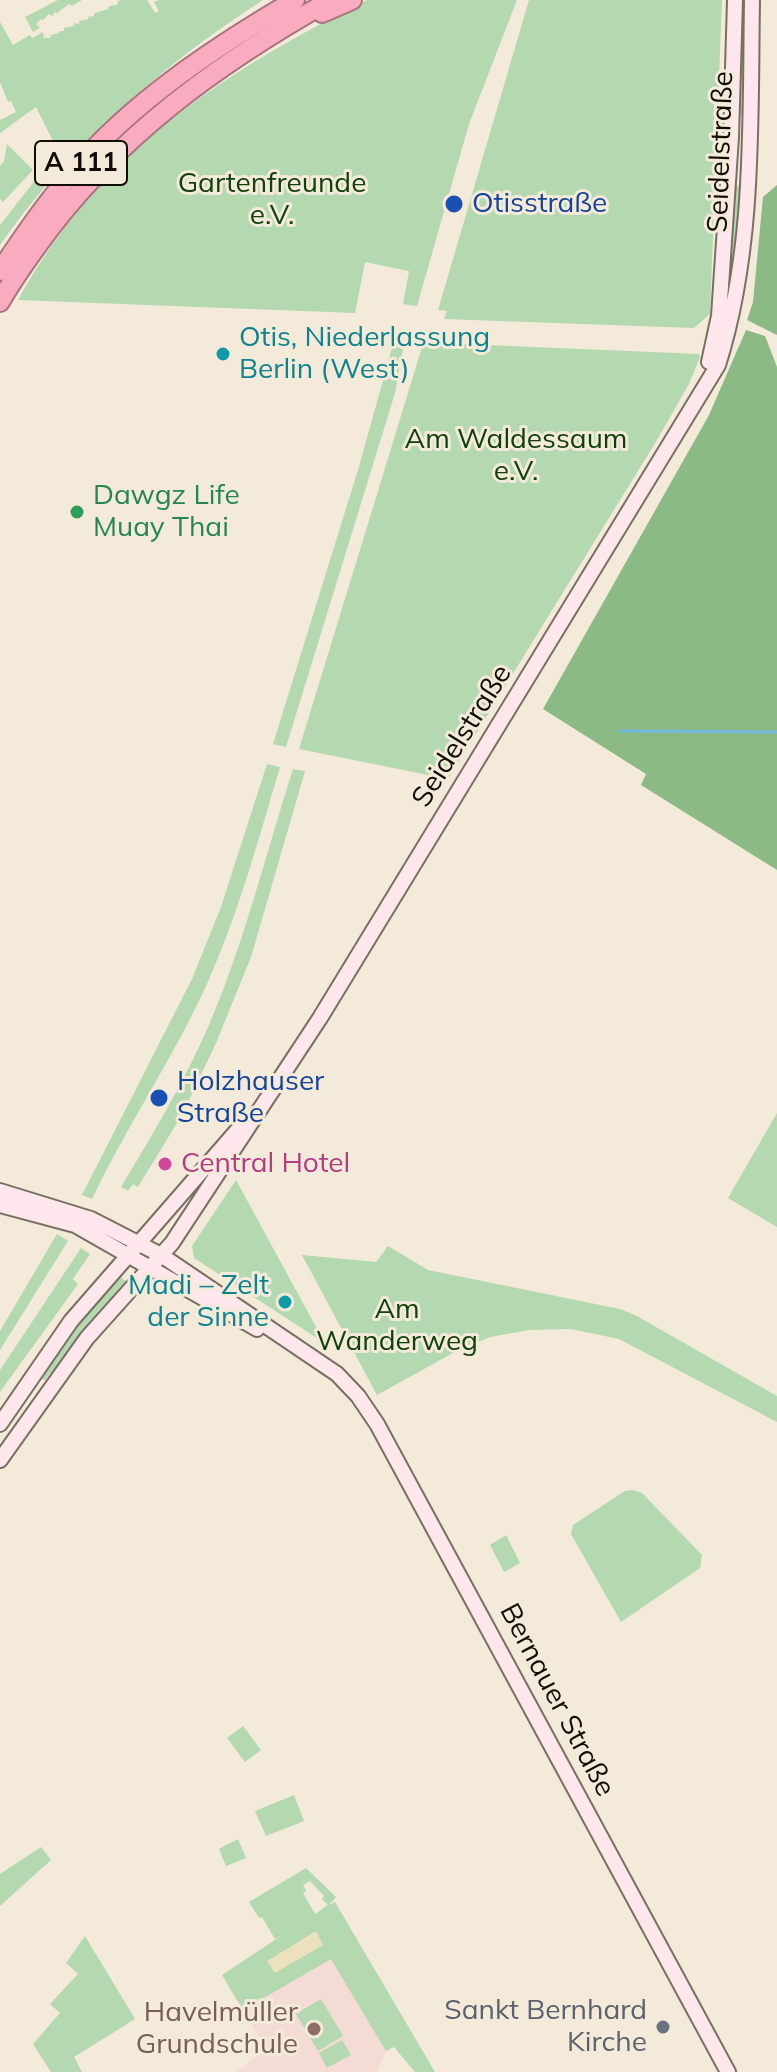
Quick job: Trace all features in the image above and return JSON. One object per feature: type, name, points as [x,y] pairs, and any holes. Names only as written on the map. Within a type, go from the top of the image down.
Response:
[{"type":"highway","name":"A 111","points":[[3,286],[28,228],[73,171],[115,128],[210,53],[295,0]]},
{"type":"highway","name":"A 111","points":[[3,286],[113,155],[175,101],[275,32],[331,0]]},
{"type":"highway","points":[[275,32],[352,0]]},
{"type":"main road","name":"Seidelstraße","points":[[700,395],[717,338],[719,316],[731,137],[735,0]]},
{"type":"main road","name":"Seidelstraße","points":[[0,1460],[87,1338],[161,1255],[205,1194],[320,1018],[718,365],[729,333],[741,272],[749,138],[752,0]]},
{"type":"main road","name":"Seidelstraße","points":[[0,1424],[71,1321],[263,1101]]},
{"type":"main road","points":[[0,1191],[76,1214],[139,1242]]},
{"type":"main road","points":[[0,1205],[75,1225],[127,1255]]},
{"type":"main road","name":"Bernauer Straße","points":[[139,1242],[324,1365],[347,1384],[377,1424],[728,2072]]},
{"type":"main road","name":"Bernauer Straße","points":[[127,1255],[324,1365]]},
{"type":"shaded area","name":"Havelmüller Grundschule","points":[[331,1958],[386,2051],[377,2072],[236,2072],[266,2049],[243,2010]]},
{"type":"green space","points":[[58,0],[82,0],[41,19],[36,24],[40,28],[33,32],[25,17]]},
{"type":"green space","points":[[123,0],[147,0],[155,13],[159,11],[154,2],[159,0],[263,0],[189,52],[120,110],[56,174],[0,245],[0,225],[58,151],[36,107],[0,133],[0,120],[16,112],[0,82],[0,22],[13,45],[30,35],[32,38],[43,32],[44,38],[50,38],[64,31],[64,28],[79,24],[79,21],[93,17],[95,13]]},
{"type":"green space","name":"Gartenfreunde e.V.","points":[[367,0],[517,0],[469,124],[417,306],[403,304],[409,271],[365,262],[355,313],[18,300],[86,201],[168,122],[262,57]]},
{"type":"green space","points":[[529,0],[722,0],[710,314],[694,328],[444,319],[447,311],[438,310]]},
{"type":"green space","points":[[742,0],[748,0],[745,115],[739,115]]},
{"type":"green space","points":[[7,144],[33,170],[3,202],[0,199],[0,166]]},
{"type":"green space","points":[[777,185],[777,335],[747,320],[753,302],[763,197]]},
{"type":"green space","points":[[732,186],[742,186],[737,270],[727,296]]},
{"type":"green space","points":[[746,330],[765,336],[777,367],[777,870],[641,785],[646,774],[543,709],[709,415]]},
{"type":"green space","points":[[394,341],[404,343],[395,393],[286,747],[273,744],[358,470]]},
{"type":"green space","name":"Am Waldessaum e.V.","points":[[439,343],[699,354],[700,357],[689,384],[657,440],[448,779],[299,749],[423,344],[435,347]]},
{"type":"green space","points":[[267,764],[280,767],[242,893],[219,955],[180,1038],[92,1199],[82,1195],[192,979],[221,907]]},
{"type":"green space","points":[[293,769],[305,771],[251,957],[183,1113],[138,1187],[133,1184],[128,1191],[121,1187],[179,1087],[222,994]]},
{"type":"green space","points":[[777,1113],[777,1227],[728,1198]]},
{"type":"green space","points":[[236,1180],[329,1346],[194,1258],[192,1246]]},
{"type":"green space","points":[[57,1234],[68,1241],[0,1350],[0,1331]]},
{"type":"green space","name":"Am Wanderweg","points":[[388,1246],[428,1270],[620,1309],[635,1315],[777,1396],[777,1422],[619,1339],[571,1329],[529,1330],[490,1337],[453,1353],[377,1395],[302,1255],[376,1262]]},
{"type":"green space","points":[[81,1248],[90,1254],[73,1279],[78,1284],[0,1392],[0,1370]]},
{"type":"green space","points":[[117,1275],[126,1281],[45,1380],[42,1379],[41,1375]]},
{"type":"green space","points":[[625,1491],[642,1493],[702,1555],[700,1568],[621,1622],[571,1534],[573,1525]]},
{"type":"green space","points":[[506,1535],[520,1563],[504,1572],[490,1545]]},
{"type":"green space","points":[[243,1726],[261,1750],[245,1762],[227,1738]]},
{"type":"green space","points":[[294,1795],[304,1821],[266,1836],[255,1811]]},
{"type":"green space","points":[[238,1839],[246,1858],[226,1866],[219,1849]]},
{"type":"green space","points":[[41,1847],[51,1860],[0,1906],[0,1874]]},
{"type":"green space","points":[[306,1868],[336,1897],[329,1905],[335,1902],[435,2072],[415,2072],[394,2047],[386,2051],[331,1959],[243,2010],[222,1975],[287,1932],[275,1939],[249,1902]],"holes":[[[310,1881],[324,1896],[322,1899],[328,1905],[315,1914],[303,1893],[306,1891],[303,1885]]]},
{"type":"green space","points":[[85,1936],[135,2019],[74,2057],[82,2072],[51,2072],[33,2044],[60,2013],[50,2004],[78,1974],[66,1963]]},
{"type":"green space","points":[[321,1999],[343,2036],[318,2051],[296,2014]]},
{"type":"green space","points":[[342,2040],[351,2055],[327,2068],[319,2053]]},
{"type":"sand","points":[[316,1931],[323,1945],[275,1973],[267,1961]]},
{"type":"waterway","points":[[620,731],[777,732]]},
{"type":"place","name":"Otisstraße","points":[[454,204]]},
{"type":"place","name":"Otis, Niederlassung Berlin (West)","points":[[223,354]]},
{"type":"place","name":"Dawgz Life Muay Thai","points":[[77,512]]},
{"type":"place","name":"Holzhauser Straße","points":[[159,1098]]},
{"type":"place","name":"Central Hotel","points":[[165,1164]]},
{"type":"place","name":"Madi – Zelt der Sinne","points":[[285,1302]]},
{"type":"place","name":"Sankt Bernhard Kirche","points":[[663,2027]]},
{"type":"place","name":"Havelmüller Grundschule","points":[[314,2029]]}]
